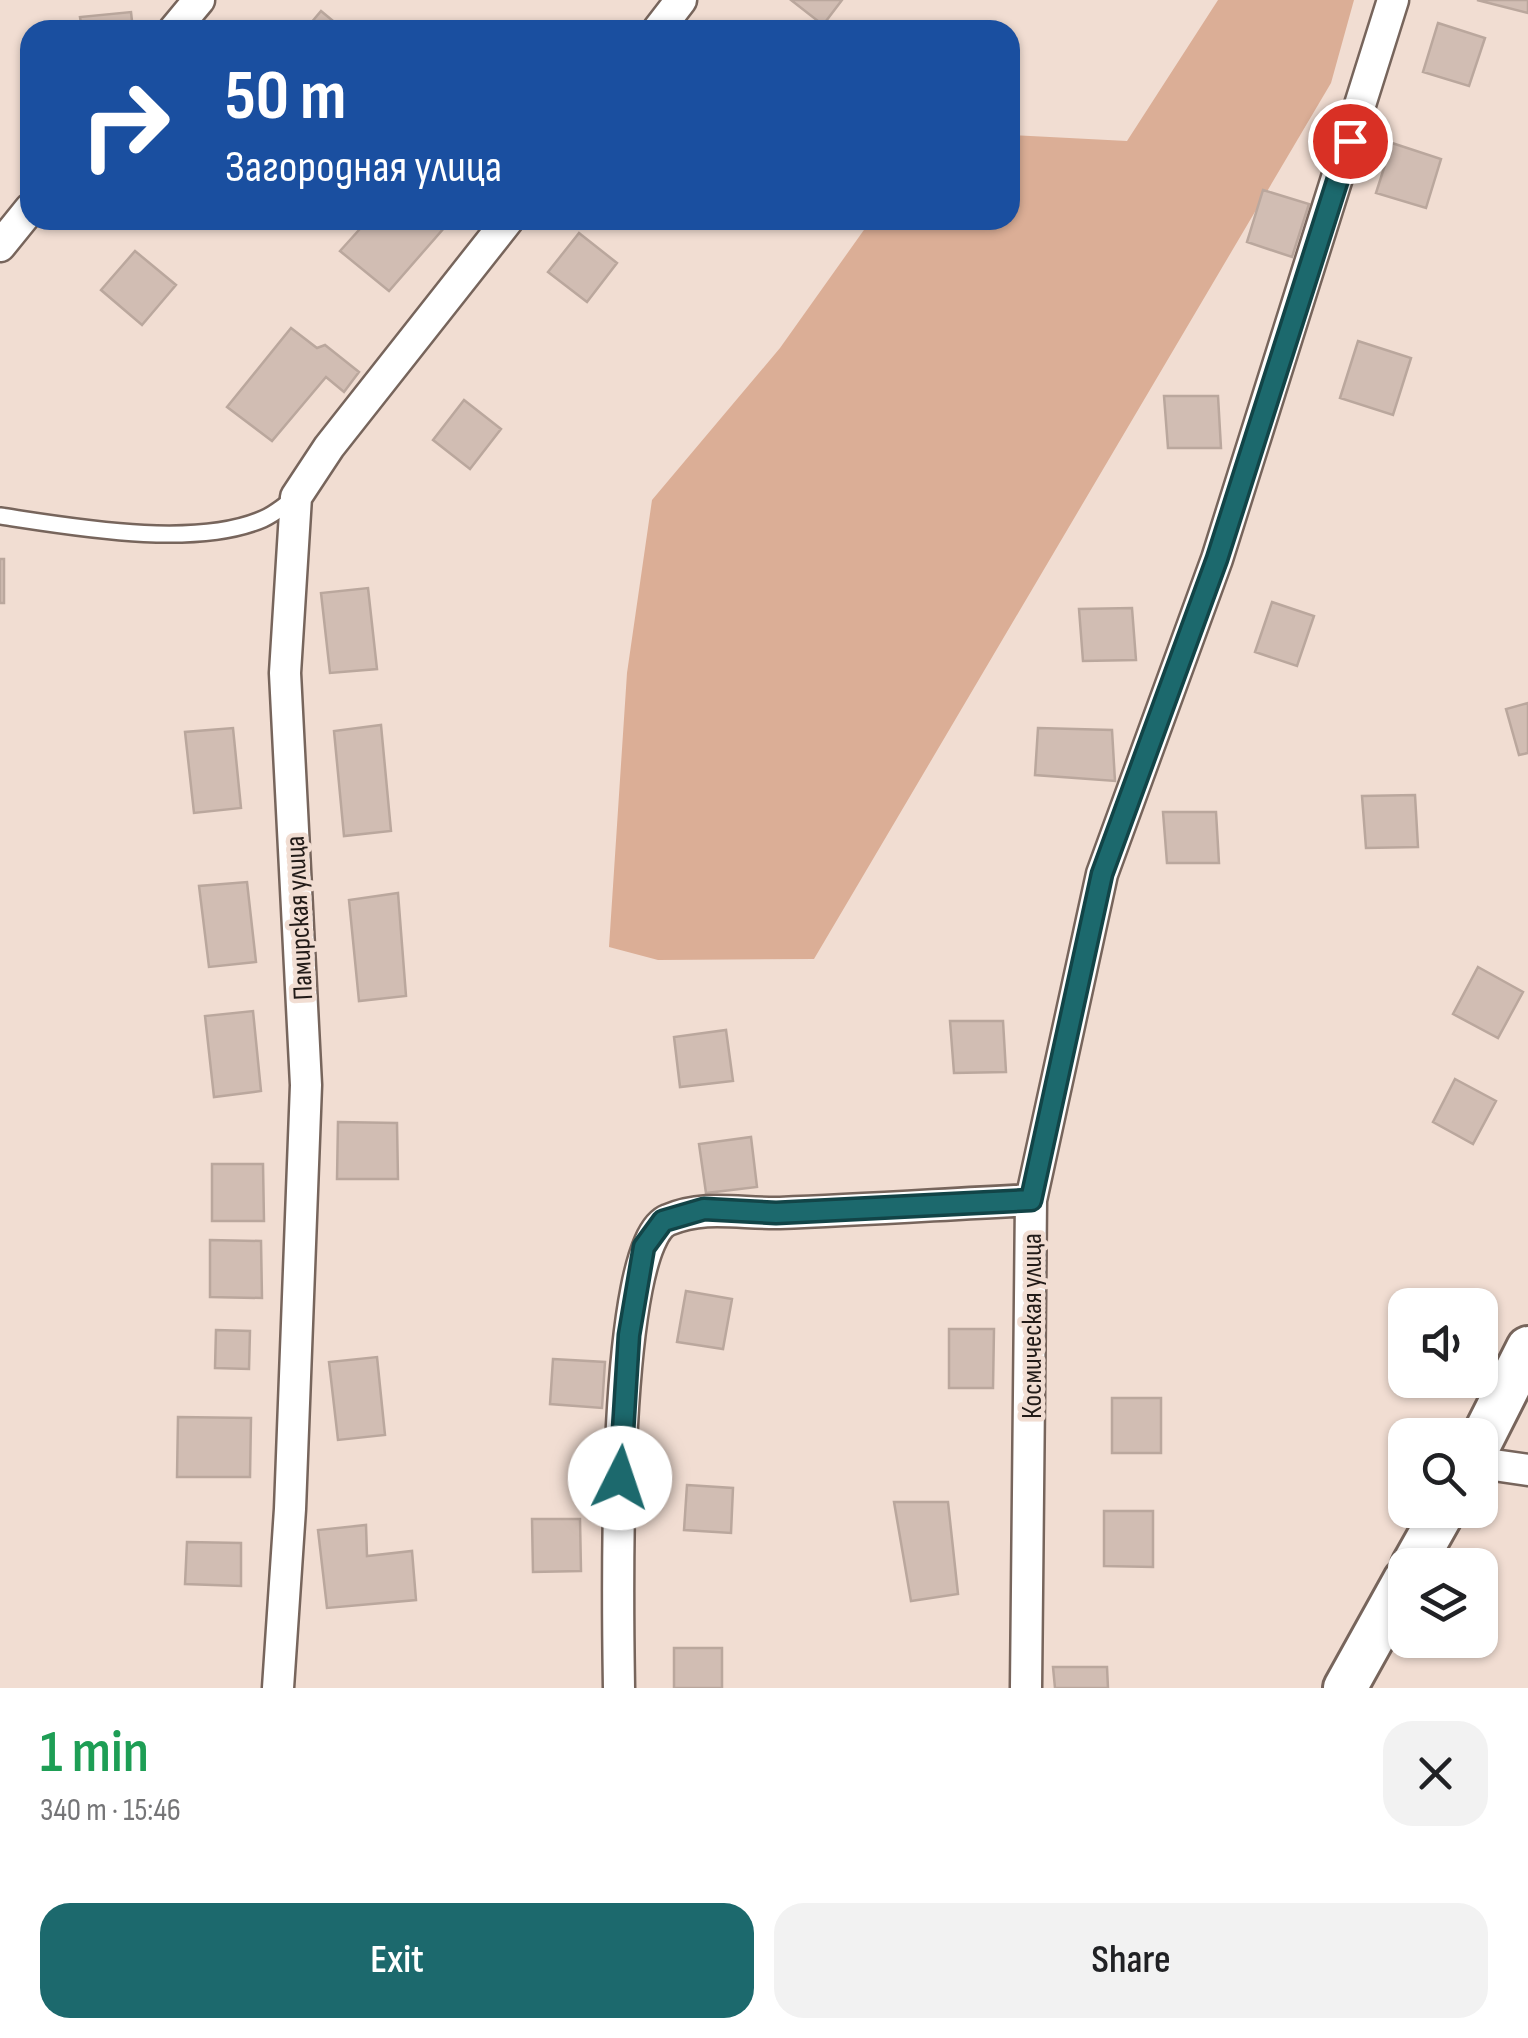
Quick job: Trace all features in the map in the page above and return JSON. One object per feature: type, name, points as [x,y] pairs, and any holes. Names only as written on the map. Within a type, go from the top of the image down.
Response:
[{"type":"main road","points":[[1493,1418],[1528,1348]]},
{"type":"main road","points":[[1344,1688],[1388,1610]]},
{"type":"street","points":[[182,20],[199,0]]},
{"type":"street","points":[[666,20],[681,0]]},
{"type":"street","name":"Космическая улица","points":[[1026,1688],[1031,1200],[1102,874],[1217,559],[1393,0]]},
{"type":"street","points":[[0,246],[20,221]]},
{"type":"street","name":"Памирская улица","points":[[278,1688],[290,1509],[306,1085],[285,672],[296,497],[328,448],[500,230]]},
{"type":"street","points":[[619,1688],[618,1514],[629,1335],[644,1247],[663,1221],[704,1209],[776,1213],[1031,1200]]},
{"type":"street","points":[[1498,1466],[1528,1470]]},
{"type":"lane","points":[[0,516],[110,533],[194,532],[262,519],[296,497]]},
{"type":"shaded area","points":[[1218,0],[1354,0],[1331,83],[814,959],[658,960],[609,947],[627,673],[652,500],[780,348],[864,230],[1020,230],[1020,136],[1127,141]]},
{"type":"building","points":[[791,0],[842,0],[827,20],[817,20]]},
{"type":"building","points":[[1477,0],[1528,0],[1528,13]]},
{"type":"building","points":[[321,11],[332,20],[313,20]]},
{"type":"building","points":[[131,12],[132,20],[80,20],[80,17]]},
{"type":"building","points":[[1438,23],[1485,38],[1469,86],[1423,72]]},
{"type":"building","points":[[1392,143],[1441,159],[1426,208],[1376,193]]},
{"type":"building","points":[[1263,190],[1309,204],[1292,257],[1247,242]]},
{"type":"building","points":[[359,230],[442,230],[389,291],[340,251]]},
{"type":"building","points":[[579,233],[617,263],[587,302],[548,272]]},
{"type":"building","points":[[135,251],[176,285],[142,325],[101,290]]},
{"type":"building","points":[[291,328],[317,348],[325,345],[359,372],[344,392],[326,377],[272,441],[227,407]]},
{"type":"building","points":[[1358,341],[1411,358],[1393,415],[1340,398]]},
{"type":"building","points":[[1164,396],[1218,396],[1221,448],[1168,448]]},
{"type":"building","points":[[464,400],[501,429],[470,469],[433,440]]},
{"type":"building","points":[[0,559],[4,559],[4,603],[0,603]]},
{"type":"building","points":[[368,588],[377,669],[330,673],[321,593]]},
{"type":"building","points":[[1272,602],[1314,616],[1297,666],[1255,652]]},
{"type":"building","points":[[1132,608],[1136,660],[1083,661],[1079,609]]},
{"type":"building","points":[[1528,703],[1528,753],[1519,755],[1506,709]]},
{"type":"building","points":[[381,725],[391,831],[344,836],[334,731]]},
{"type":"building","points":[[233,728],[241,808],[194,813],[185,732]]},
{"type":"building","points":[[1038,728],[1112,730],[1115,781],[1035,775]]},
{"type":"building","points":[[1415,795],[1418,847],[1366,848],[1362,796]]},
{"type":"building","points":[[1163,812],[1216,812],[1219,863],[1167,863]]},
{"type":"building","points":[[247,882],[256,962],[209,967],[199,886]]},
{"type":"building","points":[[398,893],[406,996],[359,1001],[349,900]]},
{"type":"building","points":[[1478,967],[1523,992],[1498,1038],[1453,1014]]},
{"type":"building","points":[[253,1011],[261,1091],[214,1097],[205,1016]]},
{"type":"building","points":[[950,1021],[1003,1021],[1006,1072],[954,1073]]},
{"type":"building","points":[[726,1030],[733,1081],[680,1087],[674,1037]]},
{"type":"building","points":[[1455,1079],[1496,1101],[1473,1144],[1433,1122]]},
{"type":"building","points":[[338,1122],[397,1123],[398,1179],[337,1179]]},
{"type":"building","points":[[751,1137],[757,1187],[706,1193],[699,1144]]},
{"type":"building","points":[[212,1164],[263,1164],[264,1221],[212,1221]]},
{"type":"building","points":[[210,1240],[261,1241],[262,1298],[210,1297]]},
{"type":"building","points":[[686,1291],[732,1299],[723,1349],[677,1342]]},
{"type":"building","points":[[949,1329],[994,1329],[993,1388],[949,1388]]},
{"type":"building","points":[[216,1330],[250,1331],[249,1369],[215,1368]]},
{"type":"building","points":[[377,1357],[385,1435],[338,1440],[329,1362]]},
{"type":"building","points":[[553,1359],[605,1362],[602,1408],[550,1404]]},
{"type":"building","points":[[1112,1398],[1161,1398],[1161,1453],[1112,1453]]},
{"type":"building","points":[[178,1417],[251,1418],[250,1477],[177,1477]]},
{"type":"building","points":[[687,1485],[733,1488],[731,1533],[684,1530]]},
{"type":"building","points":[[894,1502],[948,1502],[958,1594],[911,1601]]},
{"type":"building","points":[[1104,1511],[1153,1511],[1153,1567],[1104,1566]]},
{"type":"building","points":[[532,1519],[580,1519],[581,1571],[533,1572]]},
{"type":"building","points":[[366,1525],[367,1556],[412,1551],[416,1600],[327,1608],[318,1530]]},
{"type":"building","points":[[187,1542],[241,1543],[241,1586],[185,1584]]},
{"type":"building","points":[[674,1648],[722,1648],[722,1688],[674,1688]]},
{"type":"building","points":[[1053,1667],[1107,1667],[1108,1688],[1055,1688]]},
{"type":"route","points":[[620,1478],[629,1335],[644,1247],[663,1221],[704,1209],[776,1213],[1031,1200],[1102,874],[1217,559],[1350,141]]}]
